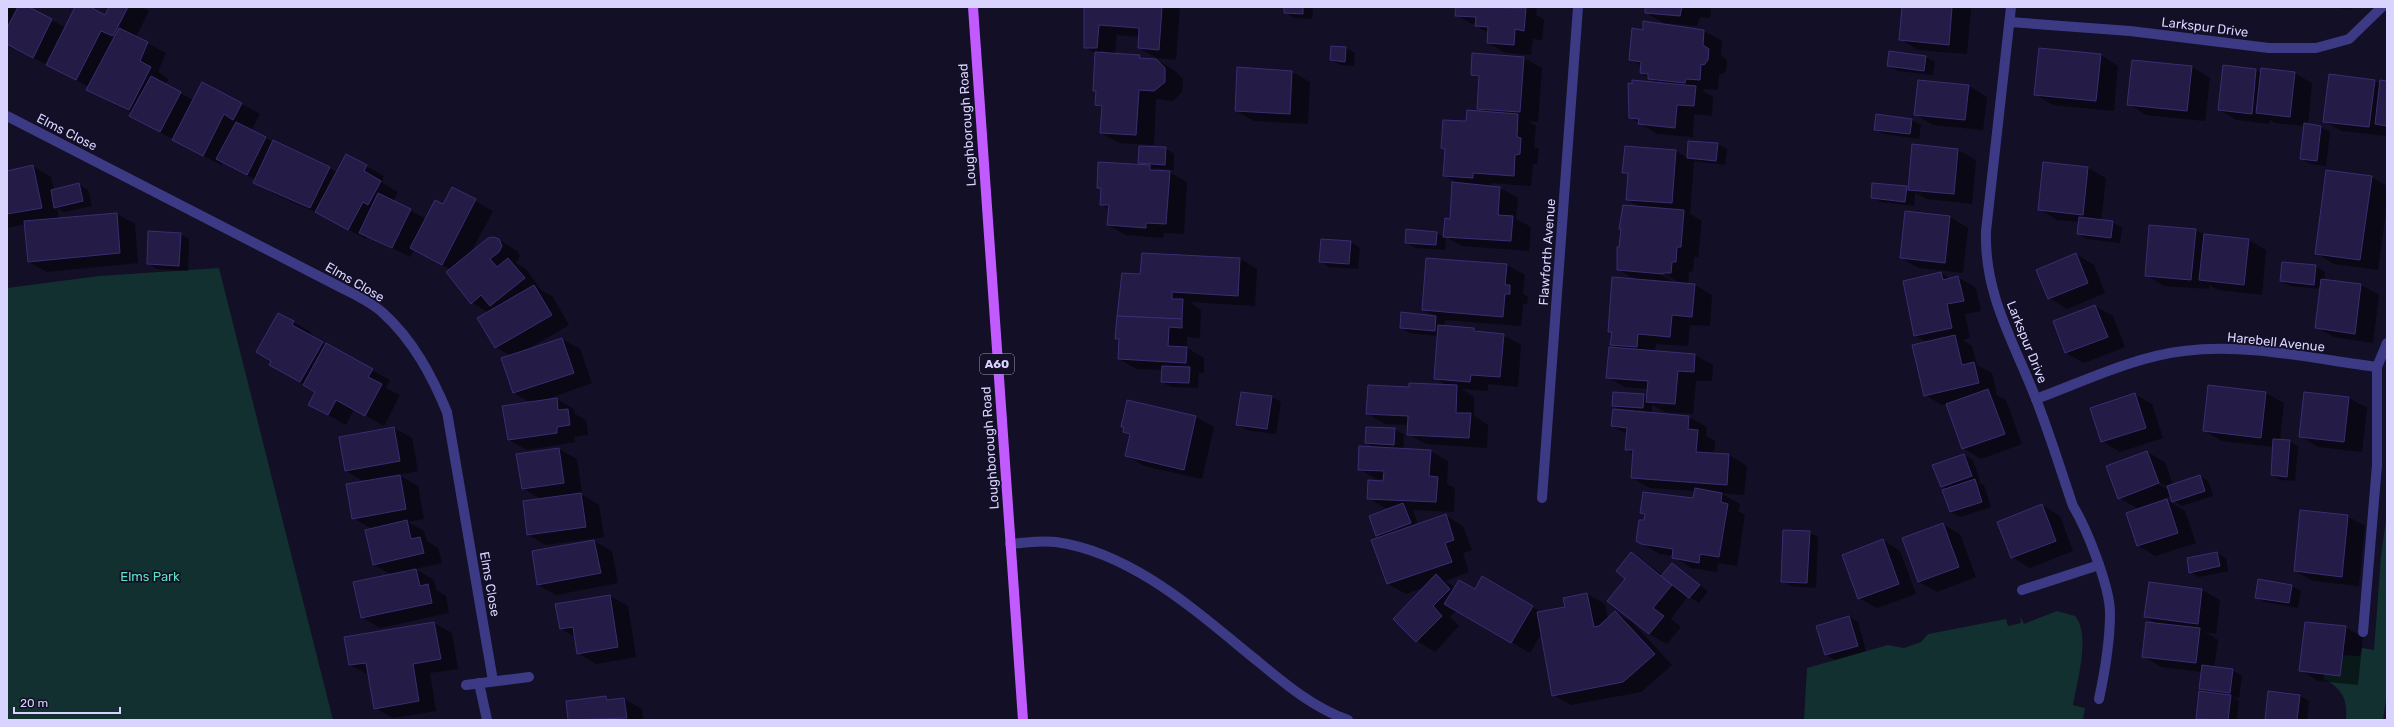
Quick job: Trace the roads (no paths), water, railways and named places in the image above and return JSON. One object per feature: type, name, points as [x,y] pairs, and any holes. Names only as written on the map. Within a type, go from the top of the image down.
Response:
[{"type":"main road","name":"Loughborough Road","points":[[973,7],[1023,720]]},
{"type":"street","name":"Flawforth Avenue","points":[[1542,498],[1578,7]]},
{"type":"street","name":"Larkspur Drive","points":[[2011,7],[1986,248],[1987,266],[2001,319],[2036,399],[2074,506],[2081,519],[2099,565],[2110,612],[2105,668],[2099,699]]},
{"type":"street","name":"Larkspur Drive","points":[[2010,22],[2130,31],[2269,48],[2316,48],[2349,39],[2382,7]]},
{"type":"street","name":"Elms Close","points":[[7,116],[336,285],[382,312],[409,342],[432,376],[447,412],[493,681]]},
{"type":"street","points":[[2362,632],[2376,465],[2377,367],[2387,344]]},
{"type":"street","name":"Harebell Avenue","points":[[2036,399],[2134,362],[2182,351],[2231,348],[2377,367]]},
{"type":"street","points":[[1010,544],[1055,542],[1133,567],[1184,604],[1296,693],[1328,713],[1348,720]]},
{"type":"street","points":[[2022,590],[2099,565]]},
{"type":"street","points":[[466,685],[529,677]]},
{"type":"street","points":[[479,683],[487,720]]},
{"type":"park label","name":"Elms Park","points":[[150,576]]}]
